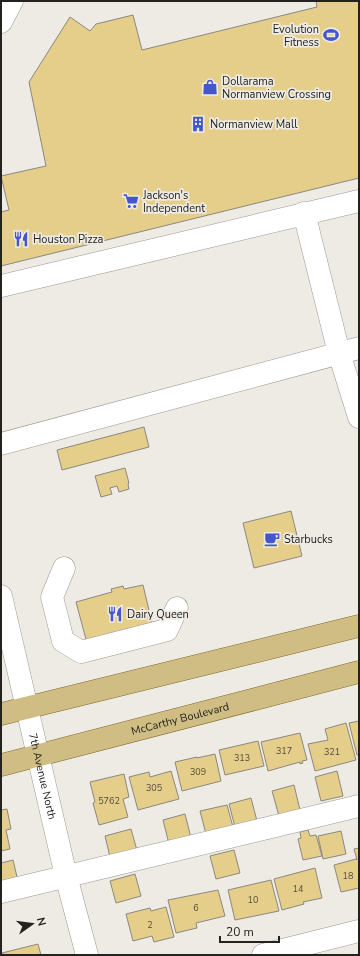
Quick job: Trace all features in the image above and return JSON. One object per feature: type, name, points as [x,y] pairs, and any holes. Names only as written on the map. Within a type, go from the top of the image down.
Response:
[{"type":"main road","points":[[1,714],[359,626]]},
{"type":"main road","name":"McCarthy Boulevard","points":[[1,764],[359,672]]},
{"type":"street","points":[[1,22],[12,1]]},
{"type":"street","points":[[1,286],[359,201]]},
{"type":"street","points":[[304,213],[349,351],[359,417]]},
{"type":"street","points":[[1,444],[349,351]]},
{"type":"street","points":[[64,568],[52,597],[64,642],[81,652],[167,630],[177,608]]},
{"type":"street","name":"7th Avenue North","points":[[1,596],[66,876],[87,955]]},
{"type":"street","points":[[1,892],[359,806]]},
{"type":"street","points":[[263,955],[359,931]]},
{"type":"building","name":"Normanview Mall","points":[[316,1],[359,1],[359,178],[1,266],[1,212],[9,210],[1,176],[46,166],[29,82],[70,17],[90,31],[96,24],[133,15],[142,50],[317,7]]},
{"type":"building","points":[[144,427],[149,447],[62,470],[57,450]]},
{"type":"building","points":[[125,468],[129,489],[119,492],[117,486],[110,488],[112,494],[101,497],[95,476]]},
{"type":"building","name":"Starbucks","points":[[291,511],[302,556],[254,568],[243,523]]},
{"type":"building","name":"Dairy Queen","points":[[143,585],[153,627],[87,643],[76,602],[112,592],[111,589],[123,586],[124,589]]},
{"type":"building","points":[[359,721],[359,755],[357,755],[349,723]]},
{"type":"building","points":[[346,723],[356,760],[315,771],[308,744],[328,740],[325,729]]},
{"type":"building","points":[[300,733],[307,760],[302,761],[303,763],[300,764],[300,762],[268,771],[261,742]]},
{"type":"building","points":[[258,741],[264,766],[225,775],[219,750]]},
{"type":"building","points":[[215,754],[221,781],[182,791],[175,762]]},
{"type":"building","points":[[171,771],[179,799],[138,810],[129,777],[149,772],[150,777]]},
{"type":"building","points":[[337,771],[343,796],[321,801],[315,777]]},
{"type":"building","points":[[124,774],[129,797],[123,799],[128,817],[99,825],[93,803],[95,802],[90,782]]},
{"type":"building","points":[[294,785],[300,810],[279,816],[272,791]]},
{"type":"building","points":[[251,798],[257,821],[235,827],[229,804]]},
{"type":"building","points":[[227,805],[233,827],[206,834],[200,811]]},
{"type":"building","points":[[7,809],[11,829],[6,830],[10,849],[1,851],[1,810]]},
{"type":"building","points":[[185,814],[191,838],[169,844],[163,820]]},
{"type":"building","points":[[131,829],[138,854],[111,861],[105,836]]},
{"type":"building","points":[[308,830],[310,836],[316,835],[322,856],[303,860],[298,839],[301,838],[300,832]]},
{"type":"building","points":[[341,831],[346,854],[323,859],[318,836]]},
{"type":"building","points":[[359,848],[359,888],[341,892],[334,865],[357,860],[354,849]]},
{"type":"building","points":[[234,850],[240,873],[216,879],[210,856]]},
{"type":"building","points":[[13,860],[19,885],[1,889],[1,863]]},
{"type":"building","points":[[315,868],[322,898],[303,902],[304,904],[282,910],[274,879]]},
{"type":"building","points":[[135,874],[141,896],[116,903],[110,881]]},
{"type":"building","points":[[271,880],[279,911],[235,920],[228,890]]},
{"type":"building","points":[[218,890],[225,916],[196,923],[197,928],[176,933],[168,900]]},
{"type":"building","points":[[166,907],[174,937],[154,942],[152,936],[133,941],[126,914],[150,908],[151,911]]},
{"type":"building","points":[[38,944],[41,955],[3,955],[2,953]]},
{"type":"place","name":"Evolution Fitness","points":[[331,35]]},
{"type":"place","name":"Dollarama Normanview Crossing","points":[[210,87]]},
{"type":"place","name":"Normanview Mall","points":[[198,124]]},
{"type":"place","name":"Jackson's Independent","points":[[131,201]]},
{"type":"place","name":"Houston Pizza","points":[[21,239]]},
{"type":"place","name":"Starbucks","points":[[272,539]]},
{"type":"place","name":"Dairy Queen","points":[[115,614]]}]
